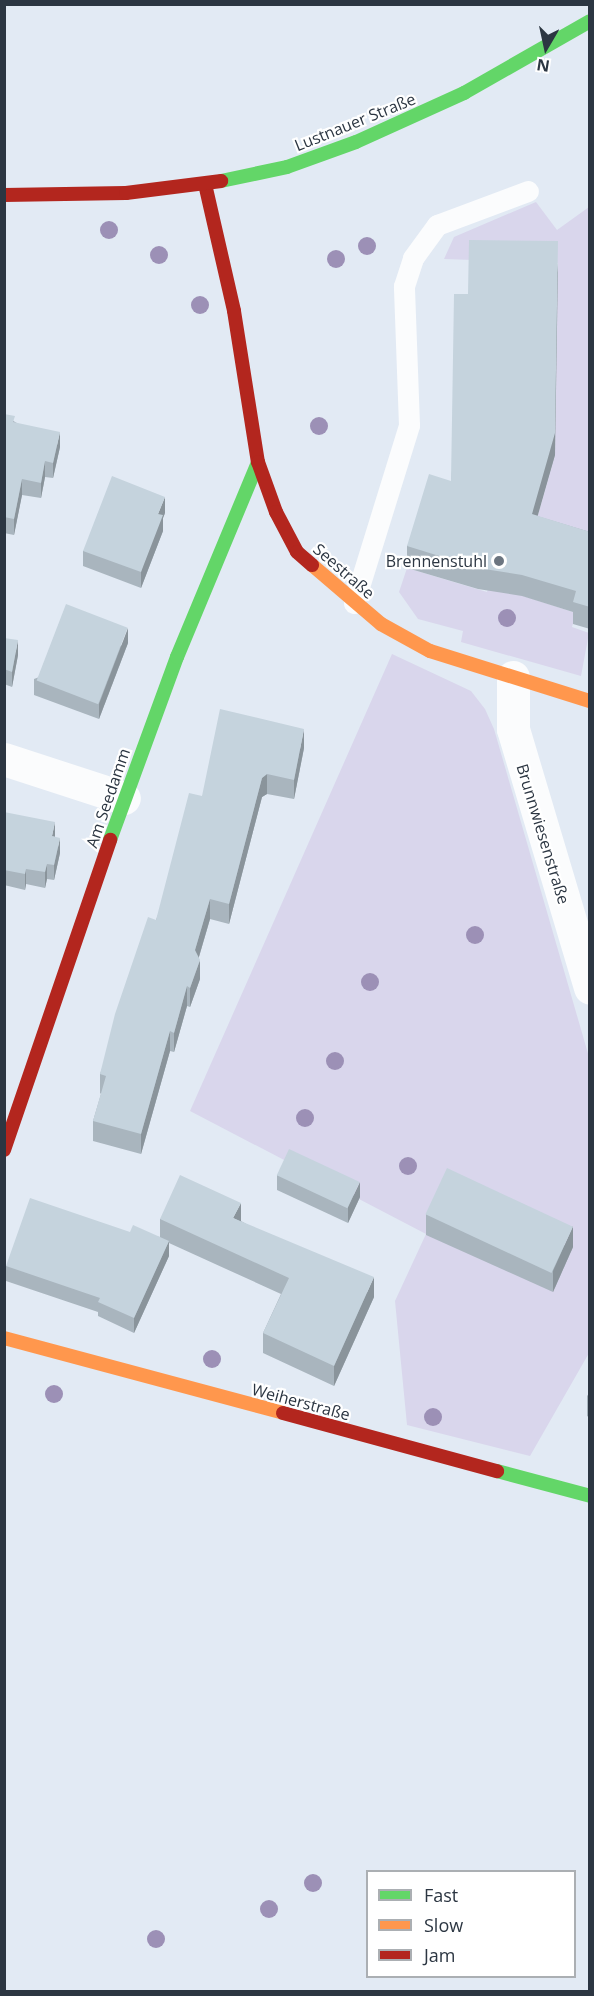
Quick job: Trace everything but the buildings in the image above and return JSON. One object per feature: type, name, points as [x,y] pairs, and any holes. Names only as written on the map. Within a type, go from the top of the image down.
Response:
[{"type":"street","name":"Lustnauer Straße","points":[[4,195],[126,193],[205,184],[287,167],[356,142],[464,93],[590,21]]},
{"type":"street","name":"Seestraße","points":[[205,184],[234,311],[258,462],[276,512],[297,552],[381,624],[430,651],[590,701]]},
{"type":"street","name":"Am Seedamm","points":[[4,1150],[124,798],[177,657],[258,462]]},
{"type":"street","name":"Brunnwiesenstraße","points":[[513,677],[513,729],[590,988]]},
{"type":"street","points":[[4,759],[124,798]]},
{"type":"street","name":"Weiherstraße","points":[[4,1338],[590,1496]]},
{"type":"lane","points":[[354,603],[409,425],[404,286],[413,258],[437,225],[528,191]]},
{"type":"shaded area","points":[[536,202],[557,230],[589,207],[589,553],[532,536],[555,455],[558,263],[444,259],[454,237]]},
{"type":"shaded area","points":[[407,568],[487,592],[489,585],[576,613],[572,627],[589,633],[581,676],[461,642],[463,631],[418,619],[399,592]]},
{"type":"shaded area","points":[[392,654],[471,691],[485,709],[494,729],[589,1057],[589,1353],[530,1456],[407,1425],[395,1301],[426,1234],[190,1111]]},
{"type":"traffic: fast","points":[[221,181],[287,167],[356,142],[464,93],[590,21]]},
{"type":"traffic: fast","points":[[110,840],[177,657],[258,462]]},
{"type":"traffic: fast","points":[[497,1471],[590,1496]]},
{"type":"traffic: slow","points":[[312,565],[381,624],[430,651],[590,701]]},
{"type":"traffic: slow","points":[[4,1338],[283,1413]]},
{"type":"traffic: jam","points":[[4,195],[126,193],[221,181]]},
{"type":"traffic: jam","points":[[205,184],[234,311],[258,462],[276,512],[297,552],[312,565]]},
{"type":"traffic: jam","points":[[4,1150],[110,840]]},
{"type":"traffic: jam","points":[[283,1413],[497,1471]]},
{"type":"place","name":"Brennenstuhl","points":[[499,561]]}]
